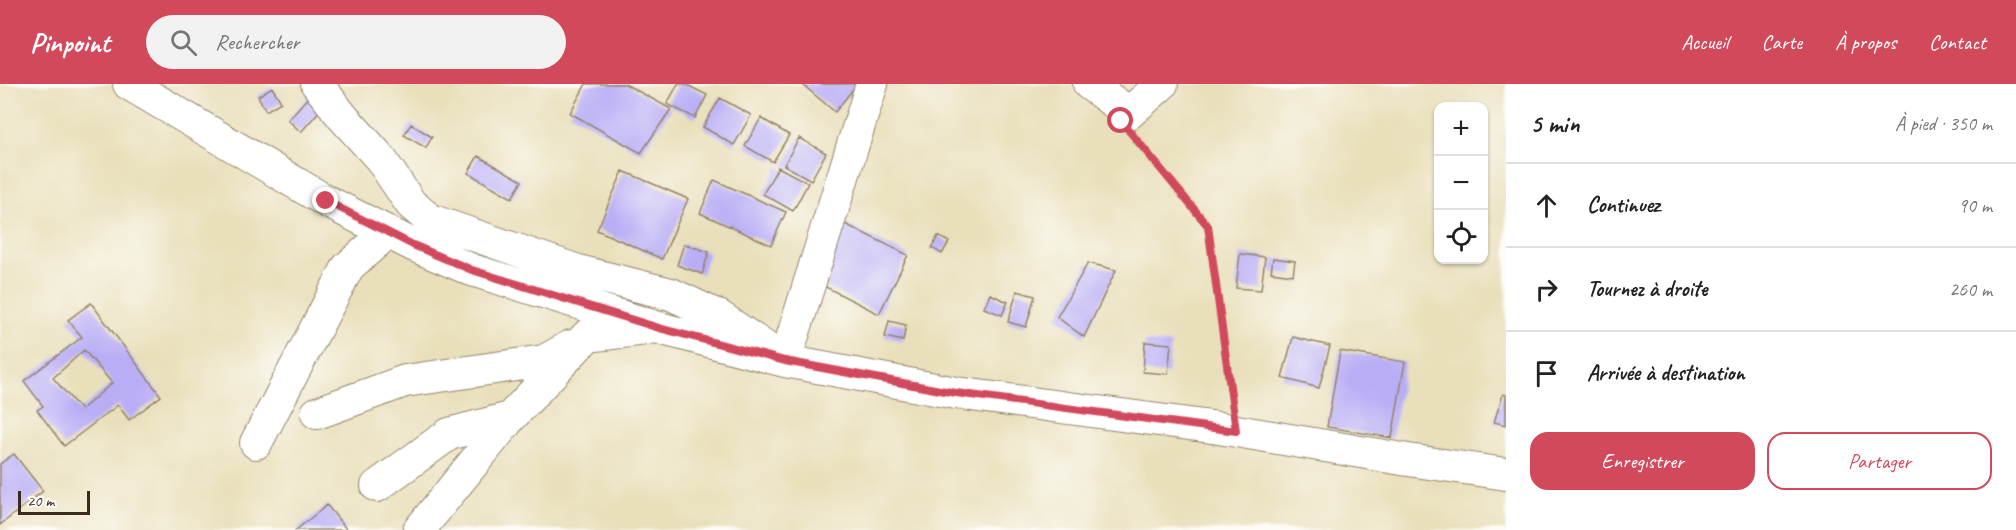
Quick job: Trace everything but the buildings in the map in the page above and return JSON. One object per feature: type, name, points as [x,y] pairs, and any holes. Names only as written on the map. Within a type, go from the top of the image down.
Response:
[{"type":"street","points":[[129,84],[326,201],[388,232],[472,270],[659,328],[785,361],[956,393],[1236,431],[1506,474]]},
{"type":"street","points":[[317,84],[380,158],[411,204],[430,220],[578,271],[671,294],[720,317],[785,361]]},
{"type":"street","points":[[785,361],[872,84]]},
{"type":"street","points":[[1089,84],[1129,114],[1162,84]]},
{"type":"street","points":[[348,267],[349,213]]},
{"type":"street","points":[[256,443],[348,267],[388,232]]},
{"type":"street","points":[[316,413],[405,381],[544,362],[587,336],[659,328]]},
{"type":"street","points":[[419,530],[510,418],[587,336]]},
{"type":"street","points":[[377,486],[449,434],[510,418]]},
{"type":"path","points":[[1128,130],[1208,226],[1236,431]]},
{"type":"route","points":[[326,201],[413,245],[472,270],[659,328],[785,361],[956,393],[1236,431],[1208,226],[1121,121]]}]
